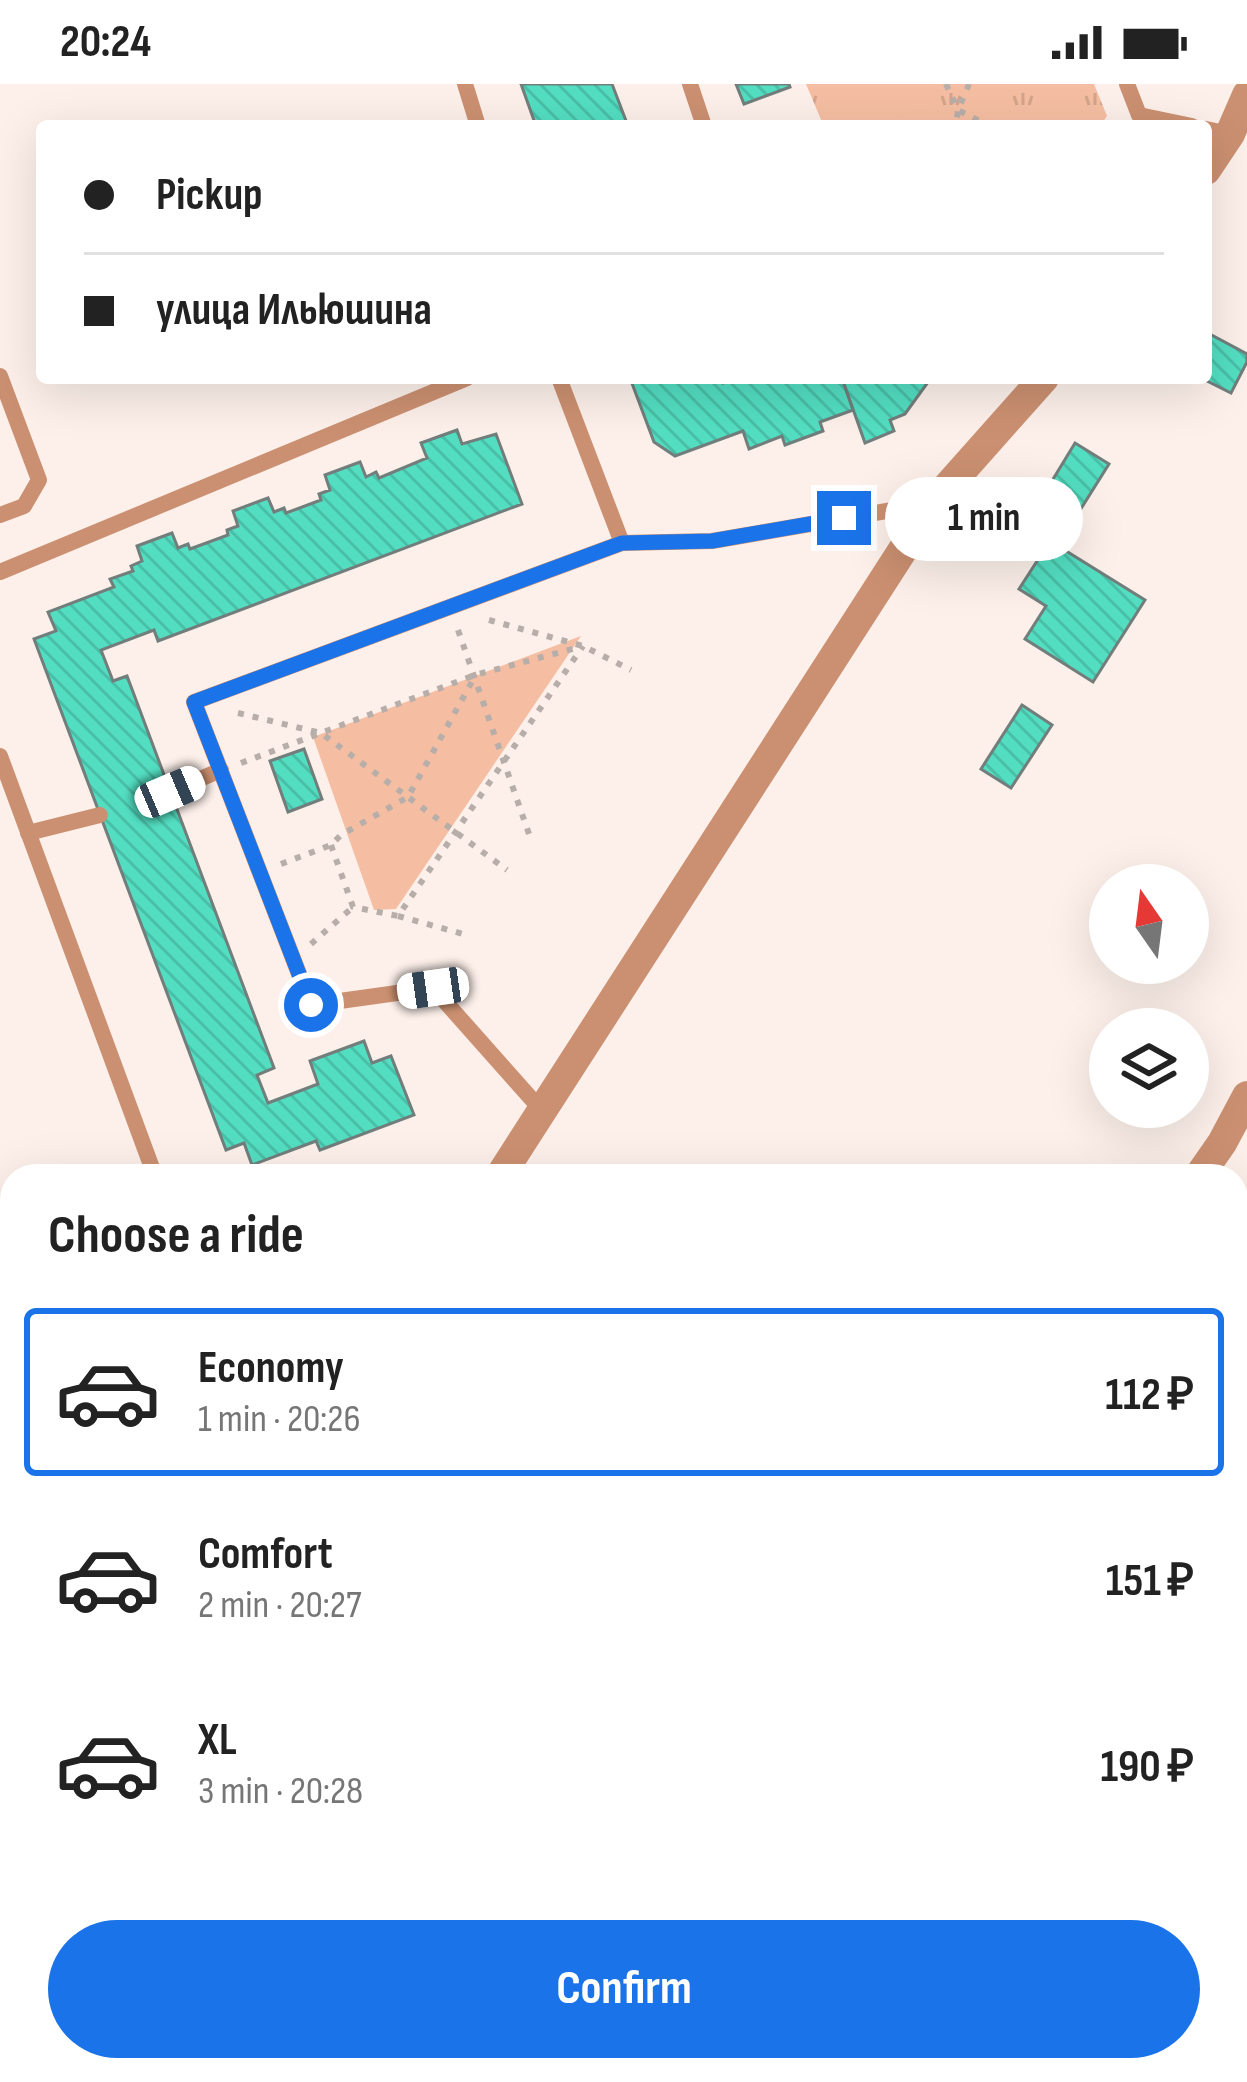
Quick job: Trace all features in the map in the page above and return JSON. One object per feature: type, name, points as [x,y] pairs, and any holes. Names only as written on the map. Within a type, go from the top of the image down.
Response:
[{"type":"street","points":[[1218,132],[1247,95]]},
{"type":"street","points":[[508,1164],[933,503],[1039,384]]},
{"type":"street","points":[[1207,1164],[1247,1096]]},
{"type":"lane","points":[[465,84],[476,120]]},
{"type":"lane","points":[[689,84],[702,120]]},
{"type":"lane","points":[[1127,84],[1136,120]]},
{"type":"lane","points":[[0,376],[39,480],[24,506],[0,515]]},
{"type":"lane","points":[[0,572],[453,384]]},
{"type":"lane","points":[[561,384],[622,543]]},
{"type":"lane","points":[[544,1113],[433,988],[311,1005],[194,702],[622,543],[712,541],[933,503]]},
{"type":"lane","points":[[0,756],[151,1164]]},
{"type":"lane","points":[[170,792],[221,770]]},
{"type":"lane","points":[[28,833],[100,815]]},
{"type":"path","points":[[946,84],[958,110],[977,120]]},
{"type":"path","points":[[957,120],[969,84]]},
{"type":"path","points":[[451,609],[584,646],[631,670]]},
{"type":"path","points":[[451,609],[529,834]]},
{"type":"path","points":[[221,770],[476,675],[584,646]]},
{"type":"path","points":[[398,916],[584,646]]},
{"type":"path","points":[[260,872],[331,845],[340,835],[408,797],[476,675]]},
{"type":"path","points":[[194,702],[321,733],[507,870]]},
{"type":"path","points":[[331,845],[353,907]]},
{"type":"path","points":[[353,907],[466,935]]},
{"type":"path","points":[[294,959],[353,907]]},
{"type":"green space","points":[[806,84],[1094,84],[1107,116],[1104,120],[821,120]]},
{"type":"green space","points":[[831,84],[928,84],[935,105],[891,120],[843,120]]},
{"type":"green space","points":[[581,636],[396,909],[374,910],[313,737]]},
{"type":"building","points":[[521,84],[612,84],[626,120],[534,120]]},
{"type":"building","points":[[736,84],[789,84],[790,87],[744,104]]},
{"type":"building","points":[[1212,335],[1247,354],[1231,393],[1212,384]]},
{"type":"building","points":[[632,384],[844,384],[853,410],[820,422],[823,431],[785,445],[782,436],[749,449],[743,431],[675,456],[654,442]]},
{"type":"building","points":[[844,384],[927,384],[905,414],[890,420],[894,431],[865,443]]},
{"type":"building","points":[[457,430],[462,444],[496,434],[522,504],[158,641],[154,630],[101,650],[113,681],[127,676],[274,1068],[257,1075],[268,1103],[318,1084],[310,1061],[364,1041],[372,1063],[391,1056],[414,1115],[320,1150],[316,1141],[252,1164],[244,1143],[226,1150],[34,639],[56,631],[48,612],[114,587],[110,579],[133,571],[131,566],[142,561],[137,546],[172,533],[178,548],[188,544],[190,549],[228,535],[227,530],[238,526],[233,511],[268,498],[274,512],[284,508],[286,513],[321,500],[319,494],[330,490],[325,475],[360,462],[366,477],[376,472],[379,478],[427,458],[421,443]]},
{"type":"building","points":[[1075,443],[1109,464],[1077,515],[1044,494]]},
{"type":"building","points":[[1050,541],[1145,600],[1093,682],[1025,639],[1046,606],[1019,589]]},
{"type":"building","points":[[1022,705],[1052,725],[1011,788],[981,769]]},
{"type":"building","points":[[304,749],[322,799],[288,812],[270,761]]},
{"type":"route","points":[[311,1005],[194,702],[622,543],[712,541],[844,518]]}]
